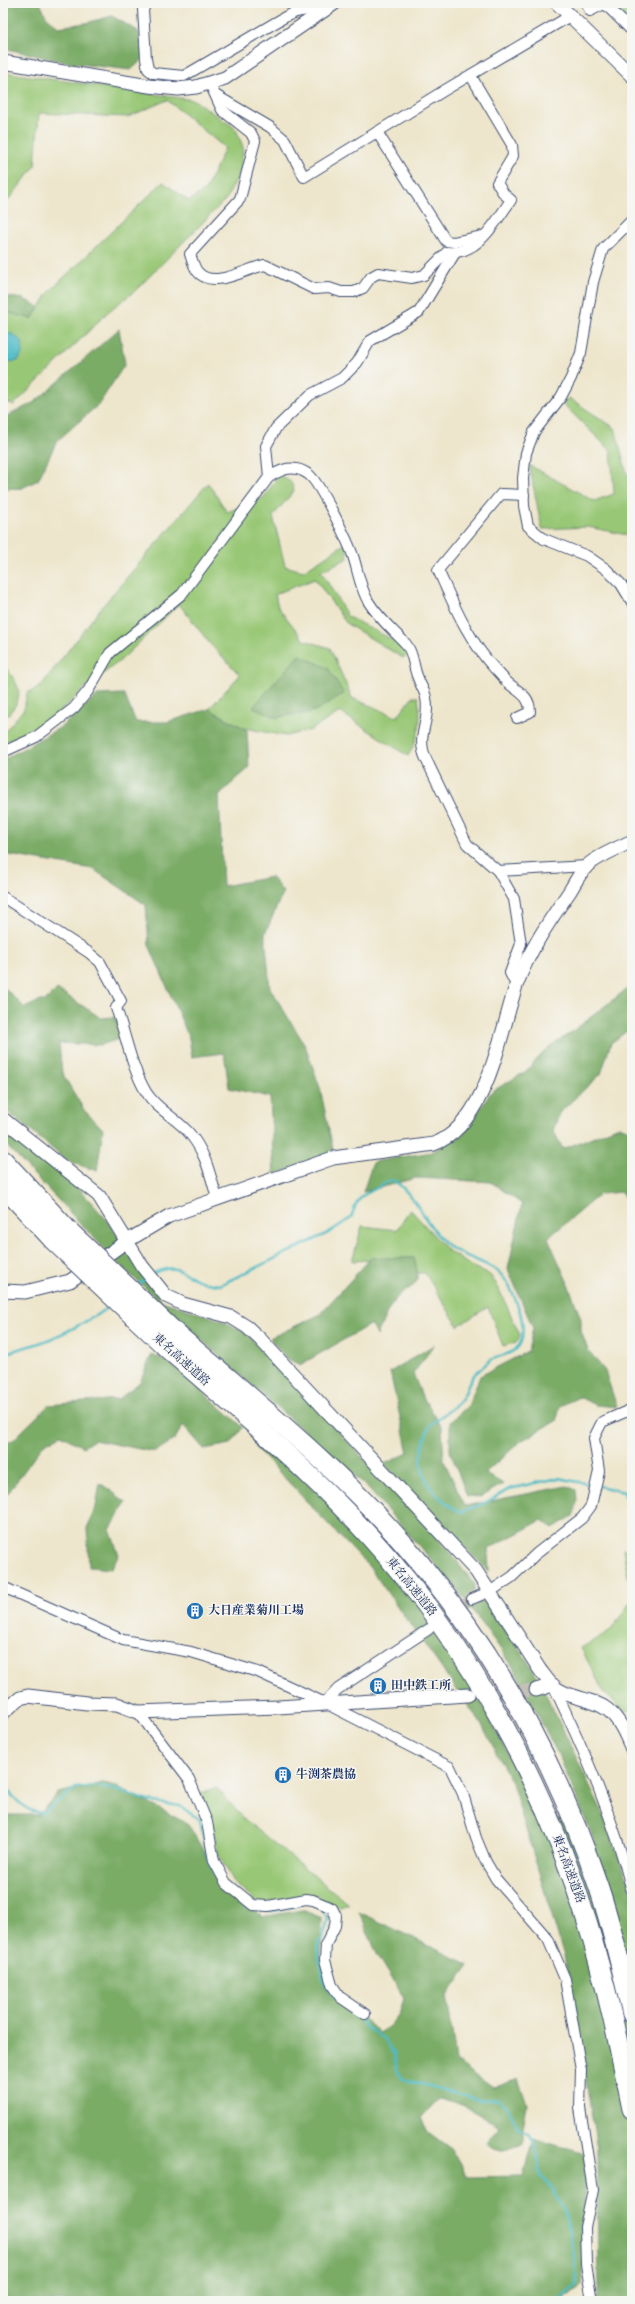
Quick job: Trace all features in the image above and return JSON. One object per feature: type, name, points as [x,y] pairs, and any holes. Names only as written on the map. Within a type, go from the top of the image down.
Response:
[{"type":"highway","name":"東名高速道路","points":[[3,1160],[60,1234]]},
{"type":"highway","name":"東名高速道路","points":[[3,1186],[60,1234],[324,1488],[371,1538],[427,1607],[478,1680],[530,1777],[553,1826],[570,1871],[603,1979],[632,2109]]},
{"type":"highway","name":"東名高速道路","points":[[174,1343],[294,1434],[338,1476],[419,1561],[469,1627],[521,1712],[562,1793],[599,1889],[617,1950],[632,2014]]},
{"type":"street","points":[[147,3],[143,9],[148,69],[153,73],[184,76],[285,17],[296,12],[333,4]]},
{"type":"street","points":[[557,3],[632,76]]},
{"type":"street","points":[[586,3],[590,11],[606,3],[632,31]]},
{"type":"street","points":[[3,62],[149,86],[178,89],[210,84],[242,68],[333,4]]},
{"type":"street","points":[[217,96],[270,128],[285,140],[304,177],[570,16]]},
{"type":"street","points":[[210,84],[217,96],[222,110],[251,133],[255,141],[240,199],[190,254],[198,272],[208,279],[219,279],[265,264],[314,289],[328,288],[341,292],[354,292],[363,288],[371,277],[378,273],[412,278],[424,276],[447,252],[454,253],[479,242],[511,200],[504,194],[497,183],[513,156],[512,145],[471,76]]},
{"type":"street","points":[[377,132],[446,241],[454,242],[485,236]]},
{"type":"street","points":[[632,220],[603,249],[593,282],[581,353],[571,378],[561,397],[534,432],[526,453],[524,495],[528,526],[544,539],[587,556],[606,569],[621,584],[632,602]]},
{"type":"street","points":[[269,477],[266,446],[276,428],[310,395],[342,378],[357,363],[370,341],[419,312],[454,253]]},
{"type":"street","points":[[3,752],[36,737],[74,708],[88,691],[110,653],[182,594],[269,477],[283,469],[294,468],[308,474],[320,487],[353,555],[358,578],[368,600],[383,624],[410,650],[417,677],[426,696],[427,723],[422,740],[422,751],[467,844],[498,871],[514,899],[521,944],[510,973],[516,985]]},
{"type":"street","points":[[517,718],[530,712],[530,704],[526,697],[507,682],[476,645],[463,623],[438,570],[501,494],[524,495]]},
{"type":"street","points":[[498,871],[587,866],[632,841]]},
{"type":"street","points":[[3,1291],[25,1292],[70,1281],[127,1241],[170,1216],[217,1198],[333,1158],[434,1144],[446,1140],[456,1132],[469,1116],[486,1082],[516,985],[538,941],[587,866]]},
{"type":"street","points":[[3,897],[88,952],[100,962],[121,1001],[116,1008],[146,1091],[157,1106],[190,1133],[198,1145],[209,1167],[217,1198]]},
{"type":"street","points":[[3,1119],[99,1196],[142,1266],[166,1296],[183,1304],[232,1317],[247,1327],[260,1339],[455,1547],[491,1591],[540,1670],[553,1685],[597,1782],[615,1830],[632,1891]]},
{"type":"street","points":[[472,1599],[491,1591],[512,1577],[536,1554],[582,1518],[591,1506],[599,1470],[594,1438],[602,1422],[632,1409]]},
{"type":"street","points":[[3,1587],[123,1640],[190,1652],[258,1672],[325,1703],[450,1767],[463,1794],[476,1838],[486,1862],[496,1879],[537,1923],[548,1939],[556,1954],[565,1979],[581,2070],[580,2108],[593,2190],[585,2227],[586,2264],[592,2301]]},
{"type":"street","points":[[325,1703],[338,1689],[429,1629]]},
{"type":"street","points":[[536,1690],[553,1685],[566,1693],[595,1702],[608,1710],[618,1722],[632,1749]]},
{"type":"street","points":[[3,1713],[20,1698],[28,1696],[87,1703],[117,1704],[138,1712],[278,1707],[468,1695]]},
{"type":"street","points":[[138,1712],[189,1779],[207,1822],[214,1861],[226,1883],[253,1905],[268,1906],[306,1899],[314,1900],[332,1908],[336,1916],[335,1926],[326,1944],[325,1960],[332,1985],[340,1996],[365,2014]]},
{"type":"green space","points":[[3,3],[40,3],[46,16],[58,27],[86,23],[112,16],[138,31],[144,58],[131,70],[70,63],[3,48]]},
{"type":"green space","points":[[615,3],[632,3],[632,25],[615,8]]},
{"type":"green space","points":[[3,72],[194,100],[236,129],[243,147],[241,170],[227,198],[135,291],[109,311],[14,405],[3,401],[3,315],[6,312],[32,319],[50,291],[163,182],[189,201],[206,189],[225,148],[167,100],[128,117],[39,113],[35,166],[3,207]]},
{"type":"green space","points":[[3,296],[24,299],[39,307],[32,319],[6,312],[3,315]]},
{"type":"green space","points":[[119,329],[125,364],[99,404],[57,441],[38,480],[22,488],[3,489],[3,418],[33,403]]},
{"type":"green space","points":[[569,398],[615,428],[627,474],[632,478],[632,536],[588,527],[542,529],[529,465],[594,501],[614,494],[611,451],[562,403]]},
{"type":"green space","points":[[279,475],[291,482],[294,491],[273,516],[285,566],[303,571],[346,543],[348,558],[321,571],[348,617],[399,643],[410,652],[403,658],[347,624],[315,579],[275,594],[278,607],[304,640],[330,648],[352,698],[397,717],[412,697],[418,697],[420,714],[419,728],[415,742],[408,756],[340,712],[311,730],[286,736],[244,728],[209,709],[240,675],[211,645],[179,604],[121,660],[86,687],[52,719],[3,744],[3,734],[24,709],[27,693],[40,687],[100,609],[208,483],[227,512],[263,498]]},
{"type":"green space","points":[[299,655],[328,668],[344,694],[311,712],[278,718],[253,707]]},
{"type":"green space","points":[[3,664],[14,680],[19,692],[15,705],[3,720]]},
{"type":"green space","points":[[124,694],[136,722],[167,722],[209,709],[247,730],[249,768],[219,795],[223,886],[271,877],[283,892],[265,934],[270,988],[305,1045],[320,1088],[334,1154],[274,1175],[270,1097],[229,1088],[224,1053],[192,1057],[189,1038],[149,945],[146,905],[93,869],[3,854],[3,760],[61,727],[98,695]]},
{"type":"green space","points":[[632,985],[632,1027],[611,1043],[601,1074],[561,1111],[553,1130],[563,1149],[619,1126],[632,1131],[632,1203],[628,1204],[621,1192],[600,1194],[548,1238],[567,1281],[581,1319],[581,1331],[588,1350],[605,1371],[617,1407],[595,1405],[579,1397],[560,1406],[556,1421],[521,1441],[485,1473],[503,1484],[480,1497],[467,1496],[450,1451],[450,1422],[468,1406],[480,1376],[528,1351],[533,1328],[508,1269],[522,1204],[491,1182],[416,1178],[363,1192],[373,1162],[432,1152],[464,1134],[491,1092],[525,1072],[548,1048],[573,1031]]},
{"type":"green space","points":[[3,986],[25,1008],[39,1001],[45,1001],[57,989],[101,1018],[115,1017],[122,1038],[101,1045],[59,1043],[62,1073],[84,1110],[103,1129],[97,1171],[67,1161],[3,1108]]},
{"type":"green space","points":[[3,1128],[73,1182],[106,1219],[162,1301],[220,1320],[246,1333],[447,1548],[475,1585],[474,1591],[466,1596],[474,1606],[479,1602],[488,1601],[537,1676],[601,1809],[632,1891],[632,1954],[629,1946],[632,1957],[632,2301],[598,2301],[597,2148],[567,1966],[512,1783],[482,1725],[370,1568],[257,1449],[246,1427],[339,1512],[420,1605],[461,1664],[533,1801],[597,1848],[561,1760],[512,1665],[457,1589],[364,1484],[221,1358],[117,1262],[3,1142]]},
{"type":"green space","points":[[410,1209],[447,1250],[471,1266],[490,1275],[497,1285],[520,1335],[517,1342],[503,1346],[488,1307],[458,1326],[425,1273],[418,1273],[412,1258],[352,1261],[362,1226],[397,1230]]},
{"type":"green space","points":[[371,1258],[414,1258],[417,1269],[416,1282],[413,1286],[400,1295],[391,1305],[377,1335],[371,1324],[300,1365],[286,1358],[270,1338],[319,1315]]},
{"type":"green space","points":[[434,1345],[413,1374],[422,1396],[442,1428],[444,1461],[465,1506],[567,1486],[576,1490],[577,1502],[573,1516],[553,1528],[542,1520],[488,1549],[489,1572],[384,1464],[408,1453],[390,1372]]},
{"type":"green space","points":[[152,1354],[172,1365],[243,1427],[231,1444],[204,1449],[183,1425],[175,1439],[155,1452],[94,1440],[83,1447],[61,1435],[43,1445],[3,1500],[3,1444],[13,1440],[49,1405],[119,1399],[140,1382]]},
{"type":"green space","points":[[100,1483],[126,1502],[110,1530],[119,1555],[111,1569],[89,1567],[87,1528],[96,1507]]},
{"type":"green space","points":[[623,1549],[632,1551],[632,1598]]},
{"type":"green space","points":[[632,1600],[632,1710],[625,1711],[604,1693],[581,1648],[611,1630]]},
{"type":"green space","points":[[103,1783],[116,1786],[188,1824],[223,1885],[262,1917],[302,1910],[322,1918],[321,1958],[331,1991],[380,2033],[399,2016],[404,1998],[377,1954],[359,1912],[469,1965],[447,1995],[456,2061],[493,2088],[518,2079],[527,2104],[523,2128],[523,2144],[503,2150],[490,2147],[486,2143],[499,2127],[485,2117],[454,2102],[438,2099],[421,2118],[428,2132],[451,2149],[467,2177],[523,2176],[533,2138],[585,2154],[586,2235],[581,2285],[560,2301],[3,2301],[3,1815],[38,1815],[58,1793]]},
{"type":"green space","points":[[216,1787],[243,1818],[349,1904],[337,1908],[313,1894],[259,1904],[236,1885],[219,1856],[212,1826],[198,1795]]},
{"type":"water","points":[[4,332],[12,334],[22,341],[23,352],[18,361],[3,362]]},
{"type":"waterway","points":[[154,1273],[170,1268],[208,1283],[220,1285],[328,1233],[351,1218],[356,1204],[362,1196],[392,1180],[408,1193],[435,1232],[451,1248],[492,1268],[503,1277],[509,1286],[519,1308],[522,1321],[523,1332],[521,1342],[516,1349],[510,1353],[491,1360],[475,1374],[460,1401],[437,1419],[429,1428],[421,1456],[424,1477],[429,1485],[443,1500],[461,1512],[485,1503],[509,1489],[558,1478],[594,1485]]},
{"type":"waterway","points":[[136,1286],[146,1279]]},
{"type":"waterway","points":[[3,1355],[66,1332],[89,1320],[111,1305]]},
{"type":"waterway","points":[[599,1486],[624,1492],[632,1516],[632,1526]]},
{"type":"waterway","points":[[3,1786],[24,1807],[29,1810],[42,1813],[76,1788],[96,1786],[120,1791],[148,1801],[180,1806],[200,1820],[209,1860],[220,1882]]},
{"type":"waterway","points":[[223,1886],[251,1909]]},
{"type":"waterway","points":[[256,1910],[272,1911],[296,1906]]},
{"type":"waterway","points":[[320,1908],[328,1918],[323,1938],[318,1942],[321,1972],[326,1986],[335,1998]]},
{"type":"waterway","points":[[347,2007],[359,2017],[364,2026],[384,2039],[394,2054],[397,2070],[403,2079],[480,2100],[498,2099],[507,2106],[518,2128],[528,2133],[534,2143],[540,2173],[563,2207],[574,2255],[576,2284],[557,2301]]},
{"type":"tunnel","points":[[435,1624],[472,1599]]},
{"type":"tunnel","points":[[479,1694],[536,1690]]},
{"type":"place","name":"大日産業菊川工場","points":[[195,1611]]},
{"type":"place","name":"田中鉄工所","points":[[378,1686]]},
{"type":"place","name":"牛渕茶農協","points":[[283,1775]]}]
